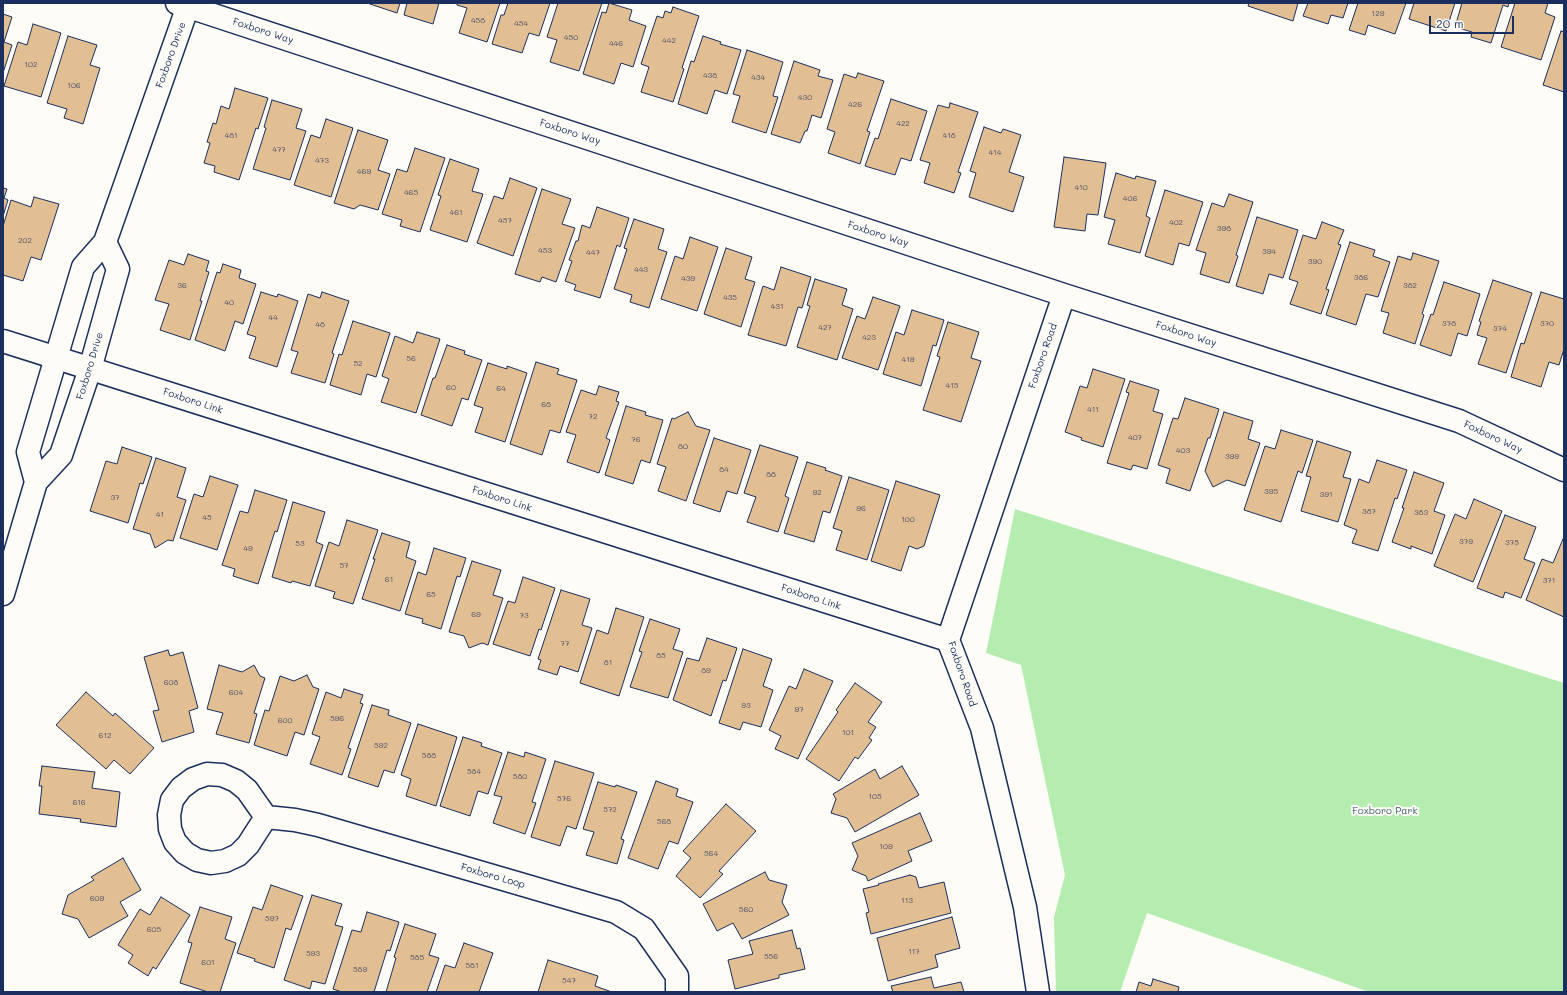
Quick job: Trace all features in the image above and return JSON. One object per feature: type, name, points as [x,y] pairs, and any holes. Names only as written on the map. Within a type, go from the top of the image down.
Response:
[{"type":"street","name":"Foxboro Drive","points":[[36,482],[28,452],[83,267],[105,242],[185,4]]},
{"type":"street","name":"Foxboro Way","points":[[185,4],[1064,295],[1459,421],[1564,470]]},
{"type":"street","name":"Foxboro Drive","points":[[3,594],[36,482],[61,455],[90,369],[118,268],[105,242]]},
{"type":"street","name":"Foxboro Road","points":[[1038,992],[1025,907],[982,728],[948,640],[1064,295]]},
{"type":"street","name":"Foxboro Link","points":[[3,341],[948,640]]},
{"type":"street","points":[[207,774],[222,775],[236,781],[247,790],[266,817],[253,839],[238,855],[225,861],[211,862],[197,860],[185,853],[175,842],[170,829],[169,815],[172,800],[181,788],[193,779],[207,774]]},
{"type":"street","name":"Foxboro Loop","points":[[266,817],[295,820],[318,825],[616,912],[644,929],[677,976],[677,992]]},
{"type":"green space","name":"Foxboro Park","points":[[1015,509],[1564,683],[1564,992],[1369,992],[1147,913],[1120,992],[1056,992],[1054,917],[1065,875],[1021,665],[986,653]]},
{"type":"building","points":[[367,3],[400,3],[397,13]]},
{"type":"building","points":[[407,3],[439,3],[433,24],[404,15]]},
{"type":"building","points":[[457,3],[500,3],[487,42],[459,33],[467,8],[457,5]]},
{"type":"building","points":[[508,3],[550,3],[539,36],[529,33],[522,53],[492,44],[501,15],[504,15]]},
{"type":"building","points":[[558,3],[602,3],[579,71],[550,62],[557,40],[547,37]]},
{"type":"building","points":[[609,3],[632,10],[629,20],[646,26],[633,67],[621,63],[614,84],[583,74],[602,12],[606,13]]},
{"type":"building","points":[[1249,3],[1298,3],[1293,21],[1248,6]]},
{"type":"building","points":[[1308,3],[1348,3],[1343,18],[1331,15],[1328,24],[1303,16]]},
{"type":"building","points":[[1358,3],[1406,3],[1395,34],[1368,25],[1365,35],[1349,30]]},
{"type":"building","points":[[1414,3],[1455,3],[1446,31],[1409,19]]},
{"type":"building","points":[[1462,3],[1509,3],[1508,7],[1503,5],[1491,43],[1471,37],[1472,32],[1455,27]]},
{"type":"building","points":[[1515,3],[1548,3],[1545,13],[1555,17],[1541,60],[1501,47]]},
{"type":"building","points":[[673,7],[699,16],[682,68],[684,69],[673,102],[641,92],[649,67],[641,64],[657,16],[663,18],[665,11],[671,13]]},
{"type":"building","points":[[3,14],[12,17],[4,42],[12,45],[3,73]]},
{"type":"building","points":[[33,24],[61,33],[41,97],[4,86],[18,42],[27,45]]},
{"type":"building","points":[[1561,31],[1564,32],[1564,92],[1543,85]]},
{"type":"building","points":[[68,36],[97,45],[90,65],[100,68],[83,124],[64,118],[67,109],[47,103]]},
{"type":"building","points":[[703,36],[721,42],[720,44],[741,50],[727,94],[715,90],[707,114],[678,104],[691,61],[694,62]]},
{"type":"building","points":[[747,50],[783,62],[773,96],[778,97],[766,133],[732,122],[740,96],[733,94]]},
{"type":"building","points":[[794,61],[820,70],[818,76],[833,80],[821,118],[812,115],[807,131],[805,131],[800,143],[771,134]]},
{"type":"building","points":[[858,73],[884,81],[867,131],[870,132],[860,164],[828,153],[835,132],[827,129],[844,74],[856,78]]},
{"type":"building","points":[[235,88],[268,98],[258,129],[256,128],[239,180],[214,172],[215,166],[204,163],[210,143],[207,142],[213,123],[216,124],[221,106],[229,109]]},
{"type":"building","points":[[891,99],[927,111],[911,161],[901,158],[895,175],[865,166],[875,138],[878,139]]},
{"type":"building","points":[[272,100],[302,109],[296,128],[306,131],[290,180],[253,169],[266,128],[264,127]]},
{"type":"building","points":[[950,103],[978,112],[958,172],[961,173],[954,193],[924,183],[930,163],[920,160],[938,105],[949,108]]},
{"type":"building","points":[[326,119],[353,128],[331,197],[294,185],[311,135],[320,138]]},
{"type":"building","points":[[984,127],[1001,133],[1003,129],[1021,135],[1009,172],[1024,177],[1013,212],[969,197],[976,173],[970,171]]},
{"type":"building","points":[[358,130],[388,140],[378,170],[390,174],[378,210],[360,205],[354,209],[334,203]]},
{"type":"building","points":[[415,148],[445,158],[420,232],[400,226],[402,220],[382,214],[397,169],[407,172]]},
{"type":"building","points":[[1064,157],[1106,163],[1098,215],[1087,214],[1085,231],[1054,227]]},
{"type":"building","points":[[450,159],[479,169],[472,191],[483,194],[467,242],[430,230],[441,196],[438,195]]},
{"type":"building","points":[[1116,173],[1135,179],[1136,176],[1156,181],[1146,216],[1150,218],[1140,253],[1108,244],[1115,220],[1104,217]]},
{"type":"building","points":[[510,178],[537,188],[513,256],[477,243],[494,196],[503,199]]},
{"type":"building","points":[[3,188],[7,189],[4,198],[8,200],[3,216]]},
{"type":"building","points":[[542,189],[571,199],[562,224],[575,228],[556,282],[542,277],[540,282],[515,274]]},
{"type":"building","points":[[1165,190],[1203,202],[1189,246],[1179,243],[1173,265],[1145,256]]},
{"type":"building","points":[[1229,194],[1253,202],[1236,255],[1238,256],[1229,283],[1200,274],[1206,253],[1196,250],[1212,203],[1224,207]]},
{"type":"building","points":[[34,197],[59,204],[41,260],[31,257],[23,281],[3,275],[3,226],[11,200],[31,207]]},
{"type":"building","points":[[597,207],[629,218],[620,247],[617,245],[600,298],[574,290],[576,285],[565,281],[572,261],[569,260],[576,241],[578,241],[582,225],[590,228]]},
{"type":"building","points":[[1257,217],[1298,230],[1283,278],[1269,274],[1263,294],[1236,286]]},
{"type":"building","points":[[634,219],[664,229],[658,249],[667,252],[649,308],[630,302],[632,295],[614,289],[627,249],[624,248]]},
{"type":"building","points":[[1322,222],[1344,230],[1338,244],[1341,245],[1326,289],[1329,290],[1321,314],[1290,304],[1298,282],[1289,279],[1303,235],[1316,239]]},
{"type":"building","points":[[690,237],[718,247],[697,311],[661,299],[675,256],[683,259]]},
{"type":"building","points":[[1350,242],[1375,250],[1373,256],[1390,262],[1378,297],[1366,294],[1356,325],[1326,315]]},
{"type":"building","points":[[726,248],[752,257],[745,279],[755,282],[741,327],[704,314]]},
{"type":"building","points":[[1413,253],[1439,261],[1422,314],[1424,315],[1415,344],[1383,333],[1389,313],[1381,311],[1398,256],[1411,260]]},
{"type":"building","points":[[188,254],[209,261],[206,271],[209,272],[190,340],[160,330],[169,304],[155,300],[169,260],[184,265]]},
{"type":"building","points":[[223,264],[241,270],[239,278],[256,284],[243,324],[235,321],[225,351],[195,340],[217,272],[220,273]]},
{"type":"building","points":[[781,267],[811,277],[802,308],[798,307],[786,346],[748,335],[763,286],[774,290]]},
{"type":"building","points":[[815,279],[847,289],[842,305],[853,309],[837,360],[797,347],[810,306],[807,305]]},
{"type":"building","points":[[1493,280],[1532,293],[1506,373],[1478,364],[1487,338],[1477,335],[1481,322],[1479,321]]},
{"type":"building","points":[[1444,282],[1480,294],[1467,336],[1458,333],[1451,356],[1420,345],[1431,314],[1433,315]]},
{"type":"building","points":[[261,292],[277,297],[278,294],[298,301],[277,367],[249,358],[256,337],[247,334]]},
{"type":"building","points":[[322,292],[349,301],[332,353],[334,354],[325,383],[291,373],[298,352],[291,350],[308,294],[320,298]]},
{"type":"building","points":[[1541,292],[1564,299],[1564,349],[1559,365],[1549,362],[1541,387],[1511,377],[1521,343],[1524,344]]},
{"type":"building","points":[[873,297],[900,306],[878,370],[842,358],[857,316],[865,319]]},
{"type":"building","points":[[912,310],[944,320],[936,346],[933,345],[921,386],[883,374],[896,332],[904,335]]},
{"type":"building","points":[[353,321],[390,333],[376,377],[367,374],[361,395],[330,385],[339,354],[342,355]]},
{"type":"building","points":[[948,322],[979,332],[971,358],[981,361],[961,422],[923,410],[940,357],[937,356]]},
{"type":"building","points":[[417,332],[440,339],[416,413],[381,402],[389,379],[382,376],[395,336],[413,343]]},
{"type":"building","points":[[447,345],[465,351],[464,354],[482,360],[468,400],[462,398],[452,426],[421,415],[433,378],[435,378]]},
{"type":"building","points":[[536,362],[559,369],[557,374],[577,380],[560,433],[550,430],[542,455],[510,444]]},
{"type":"building","points":[[488,363],[507,369],[507,366],[527,373],[505,442],[475,432],[483,408],[474,405]]},
{"type":"building","points":[[1093,369],[1125,379],[1103,447],[1081,440],[1082,438],[1065,432],[1080,386],[1087,388]]},
{"type":"building","points":[[1130,381],[1159,390],[1153,411],[1163,414],[1147,469],[1133,465],[1131,470],[1107,463],[1129,393],[1126,392]]},
{"type":"building","points":[[599,386],[619,392],[616,401],[619,402],[606,438],[610,440],[599,473],[567,462],[576,435],[566,432],[581,390],[596,395]]},
{"type":"building","points":[[1185,398],[1219,409],[1190,491],[1166,483],[1170,469],[1158,465],[1173,418],[1178,419]]},
{"type":"building","points":[[626,406],[646,412],[645,415],[663,420],[650,463],[641,460],[633,484],[605,475]]},
{"type":"building","points":[[688,412],[696,426],[710,430],[686,501],[658,491],[666,467],[657,464],[672,418],[674,419]]},
{"type":"building","points":[[1224,412],[1253,421],[1248,439],[1260,443],[1245,486],[1227,480],[1213,487],[1205,471]]},
{"type":"building","points":[[1281,430],[1313,440],[1302,473],[1298,471],[1281,522],[1244,510],[1265,446],[1275,449]]},
{"type":"building","points":[[714,438],[751,450],[737,494],[727,491],[720,512],[693,503]]},
{"type":"building","points":[[1317,441],[1351,452],[1343,477],[1351,479],[1338,522],[1301,511],[1311,477],[1306,476]]},
{"type":"building","points":[[760,445],[798,457],[785,496],[789,498],[778,532],[747,522],[756,497],[744,493]]},
{"type":"building","points":[[122,447],[152,457],[143,484],[140,483],[128,523],[90,511],[106,461],[117,464]]},
{"type":"building","points":[[156,458],[186,468],[177,497],[186,500],[173,541],[168,540],[155,548],[150,534],[133,529]]},
{"type":"building","points":[[1377,460],[1407,470],[1397,499],[1395,498],[1378,551],[1352,543],[1357,530],[1344,525],[1359,479],[1369,483]]},
{"type":"building","points":[[807,462],[826,468],[825,470],[842,476],[830,513],[823,511],[814,542],[784,533]]},
{"type":"building","points":[[1414,472],[1444,483],[1434,511],[1445,515],[1432,554],[1411,546],[1411,549],[1392,542],[1404,508],[1402,508]]},
{"type":"building","points":[[210,476],[238,485],[217,550],[180,538],[194,494],[203,497]]},
{"type":"building","points":[[849,477],[889,490],[867,560],[836,550],[842,531],[833,528]]},
{"type":"building","points":[[896,481],[940,495],[924,546],[917,549],[909,546],[901,571],[871,561]]},
{"type":"building","points":[[255,490],[287,500],[277,532],[275,531],[258,584],[233,576],[235,569],[222,565],[240,511],[248,513]]},
{"type":"building","points":[[1474,499],[1502,511],[1473,582],[1434,566],[1455,514],[1466,519]]},
{"type":"building","points":[[293,502],[325,512],[316,542],[323,545],[310,586],[292,581],[291,583],[272,577]]},
{"type":"building","points":[[1505,515],[1536,527],[1524,559],[1535,563],[1521,598],[1505,592],[1503,598],[1477,588]]},
{"type":"building","points":[[347,520],[378,530],[353,604],[333,598],[335,592],[315,586],[329,542],[339,546]]},
{"type":"building","points":[[382,533],[410,542],[406,557],[416,561],[400,611],[362,599]]},
{"type":"building","points":[[1563,539],[1564,617],[1526,600],[1542,559],[1553,563]]},
{"type":"building","points":[[434,548],[466,558],[460,577],[457,576],[441,629],[422,623],[423,619],[405,614],[418,572],[426,575]]},
{"type":"building","points":[[472,561],[501,570],[493,595],[503,598],[488,645],[482,643],[469,648],[464,636],[449,632]]},
{"type":"building","points":[[523,577],[555,588],[541,630],[539,629],[530,656],[493,644],[508,601],[515,603]]},
{"type":"building","points":[[561,590],[590,599],[582,625],[592,628],[578,672],[560,666],[557,675],[538,669],[541,660],[538,659]]},
{"type":"building","points":[[616,608],[644,617],[619,696],[580,683],[597,630],[608,634]]},
{"type":"building","points":[[650,619],[680,629],[673,649],[683,652],[668,698],[630,687],[642,652],[639,651]]},
{"type":"building","points":[[707,638],[737,648],[726,681],[723,680],[711,716],[673,700],[687,658],[699,661]]},
{"type":"building","points":[[743,649],[772,659],[763,686],[773,690],[761,727],[743,722],[740,730],[719,723]]},
{"type":"building","points":[[168,650],[170,656],[183,652],[198,708],[189,711],[194,732],[162,742],[153,711],[159,710],[144,657]]},
{"type":"building","points":[[219,665],[242,672],[254,665],[260,676],[265,678],[254,713],[257,714],[249,743],[216,734],[223,713],[207,709]]},
{"type":"building","points":[[804,669],[833,681],[798,759],[775,749],[781,736],[769,730],[789,686],[796,689]]},
{"type":"building","points":[[307,675],[313,687],[319,689],[304,735],[295,732],[287,756],[254,745],[265,710],[269,711],[280,676],[294,681]]},
{"type":"building","points":[[855,683],[882,702],[868,722],[876,727],[869,738],[872,740],[858,759],[855,757],[839,781],[806,759],[838,712],[836,710]]},
{"type":"building","points":[[344,689],[363,695],[360,703],[363,704],[348,748],[351,749],[342,775],[310,764],[320,737],[312,734],[326,692],[341,698]]},
{"type":"building","points":[[86,692],[113,716],[115,713],[154,748],[130,774],[114,760],[106,769],[56,725]]},
{"type":"building","points":[[372,705],[389,710],[388,715],[411,723],[394,773],[384,770],[378,787],[348,777]]},
{"type":"building","points":[[418,724],[457,737],[436,806],[406,796],[411,779],[401,775]]},
{"type":"building","points":[[463,737],[482,743],[481,746],[502,753],[488,794],[478,791],[470,816],[440,806]]},
{"type":"building","points":[[508,752],[524,757],[525,752],[546,759],[532,802],[536,803],[525,834],[493,823],[502,797],[494,795]]},
{"type":"building","points":[[555,761],[594,773],[576,829],[567,826],[560,846],[531,837]]},
{"type":"building","points":[[42,766],[95,772],[92,788],[120,792],[116,827],[80,822],[81,819],[39,814],[42,786],[39,786]]},
{"type":"building","points":[[902,766],[919,795],[855,832],[847,818],[831,813],[836,799],[833,794],[875,769],[880,779]]},
{"type":"building","points":[[656,781],[678,789],[676,796],[693,802],[678,844],[669,841],[658,869],[628,858]]},
{"type":"building","points":[[598,782],[615,787],[616,785],[637,792],[621,839],[624,840],[617,864],[586,855],[594,832],[583,829]]},
{"type":"building","points":[[726,804],[756,831],[719,871],[723,874],[700,898],[676,876],[691,858],[683,851]]},
{"type":"building","points":[[920,813],[932,841],[908,851],[912,861],[868,881],[866,876],[852,870],[858,856],[852,843]]},
{"type":"building","points":[[123,858],[141,890],[120,902],[128,916],[89,938],[78,919],[62,914],[68,895],[94,880],[91,877]]},
{"type":"building","points":[[765,872],[769,880],[787,885],[782,902],[789,915],[742,939],[733,923],[717,931],[703,904]]},
{"type":"building","points":[[910,875],[916,877],[919,888],[944,882],[951,913],[871,934],[866,913],[869,912],[863,889]]},
{"type":"building","points":[[271,885],[303,896],[291,930],[286,928],[274,968],[254,961],[255,959],[237,953],[253,907],[262,910]]},
{"type":"building","points":[[312,895],[342,904],[335,925],[343,927],[325,984],[312,981],[310,989],[284,980]]},
{"type":"building","points":[[161,897],[190,915],[156,969],[153,967],[148,976],[128,963],[133,955],[118,945],[140,909],[150,915]]},
{"type":"building","points":[[200,907],[232,917],[225,939],[236,943],[220,992],[208,992],[180,983],[192,943],[188,942]]},
{"type":"building","points":[[367,912],[399,922],[390,951],[387,950],[374,992],[342,992],[333,989],[352,930],[361,932]]},
{"type":"building","points":[[952,917],[960,948],[935,955],[938,967],[888,981],[877,938]]},
{"type":"building","points":[[405,924],[436,934],[429,955],[439,958],[427,992],[386,992],[396,958],[394,957]]},
{"type":"building","points":[[792,930],[797,949],[800,948],[805,969],[779,975],[779,978],[735,989],[728,960],[753,954],[749,941]]},
{"type":"building","points":[[464,943],[493,953],[479,992],[436,992],[445,965],[455,968]]},
{"type":"building","points":[[548,960],[598,976],[595,986],[612,992],[538,992]]},
{"type":"building","points":[[931,977],[934,988],[961,982],[964,992],[893,992],[891,986]]},
{"type":"building","points":[[1153,979],[1179,987],[1178,992],[1136,992],[1139,982],[1151,986]]}]
